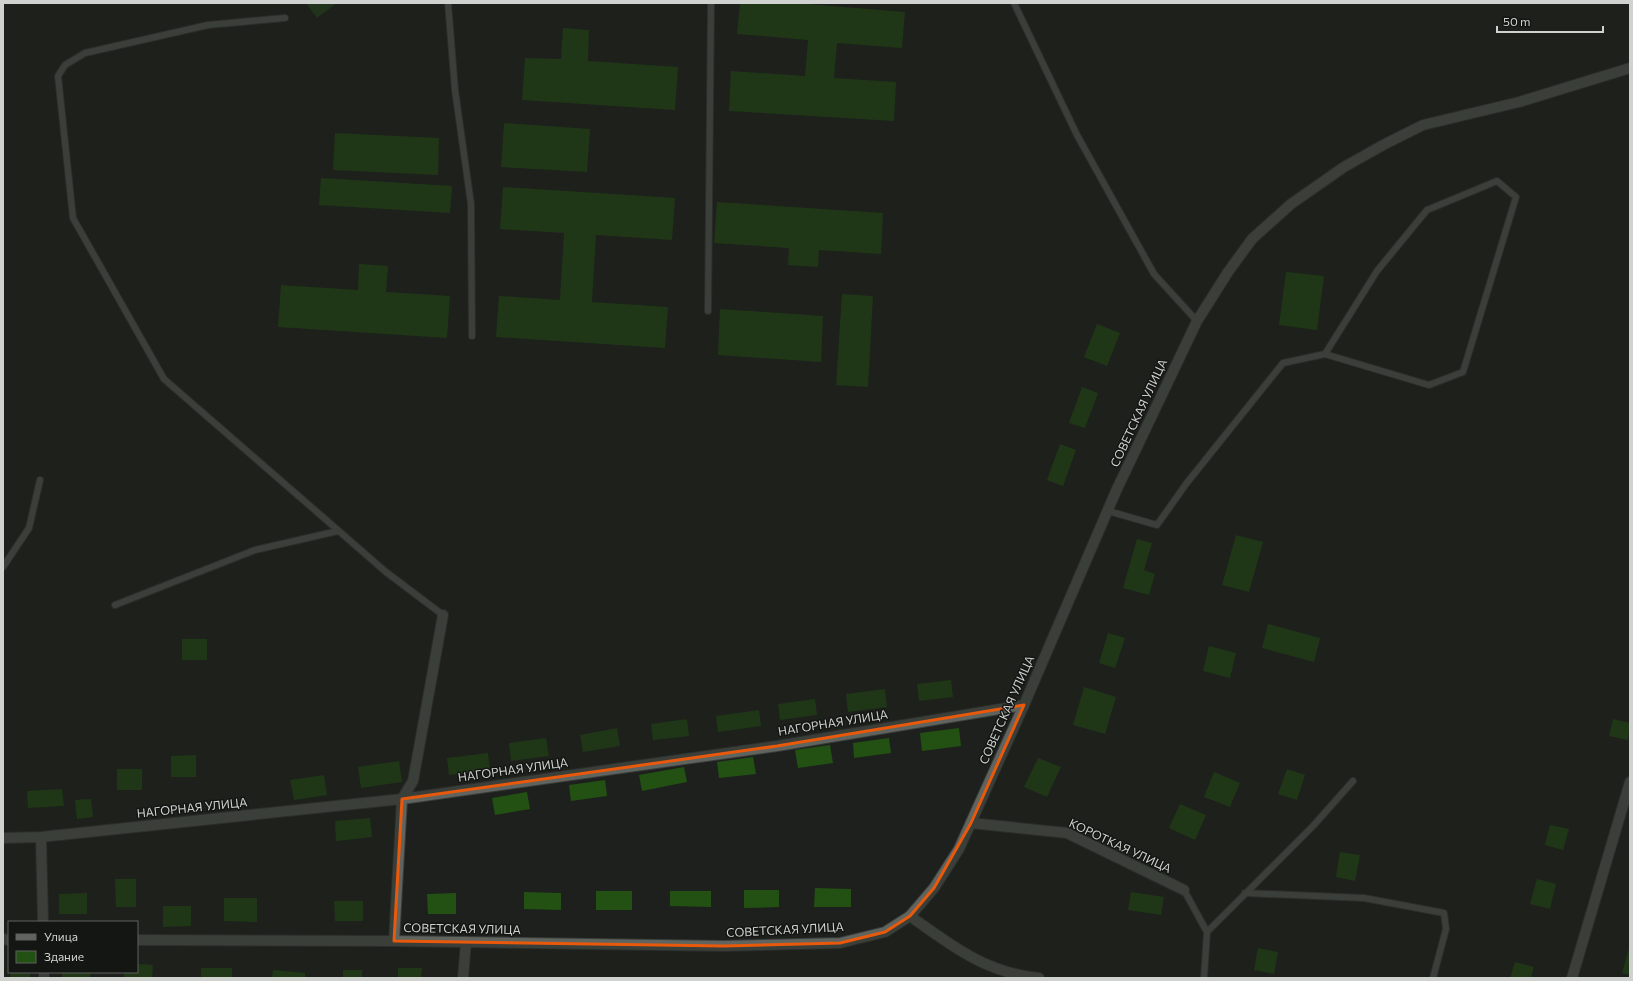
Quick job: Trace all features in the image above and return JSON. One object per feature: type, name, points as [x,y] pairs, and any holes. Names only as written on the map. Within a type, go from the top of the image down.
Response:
[{"type":"street","name":"СОВЕТСКАЯ УЛИЦА","points":[[138,940],[394,941],[724,946],[840,943],[885,932],[910,916],[934,888],[959,850],[1108,511],[1197,321],[1228,272],[1252,239],[1291,204],[1344,167],[1423,125],[1519,102],[1630,68]]},
{"type":"street","points":[[394,941],[402,799],[413,781],[443,615]]},
{"type":"street","name":"НАГОРНАЯ УЛИЦА","points":[[3,838],[41,837],[402,799],[777,746],[1024,705]]},
{"type":"street","points":[[1572,978],[1630,782]]},
{"type":"street","name":"КОРОТКАЯ УЛИЦА","points":[[971,823],[1067,832],[1184,890]]},
{"type":"street","points":[[41,837],[43,921]]},
{"type":"street","points":[[910,916],[950,945],[986,966],[1026,977],[1039,978]]},
{"type":"street","points":[[463,978],[466,942]]},
{"type":"lane","points":[[448,3],[455,90],[471,204],[472,336]]},
{"type":"lane","points":[[708,311],[711,3]]},
{"type":"lane","points":[[1014,3],[1077,135],[1154,274],[1197,321]]},
{"type":"lane","points":[[285,18],[208,25],[85,53],[65,65],[58,76],[73,218],[164,379],[386,572],[443,615]]},
{"type":"lane","points":[[1108,511],[1158,525],[1186,484],[1283,363],[1325,354],[1429,385],[1463,372],[1516,197],[1497,181],[1427,210],[1377,271],[1325,354]]},
{"type":"lane","points":[[3,567],[29,528],[40,480]]},
{"type":"lane","points":[[115,605],[256,550],[338,531]]},
{"type":"lane","points":[[1207,932],[1313,826],[1353,781]]},
{"type":"lane","points":[[1184,890],[1207,932],[1204,978]]},
{"type":"lane","points":[[1245,893],[1364,898],[1444,913],[1446,929],[1433,978]]},
{"type":"highlighted area","points":[[1024,705],[971,823],[934,888],[910,916],[885,932],[840,943],[724,946],[394,941],[402,799],[777,746]]},
{"type":"green space","points":[[306,3],[337,3],[317,18]]},
{"type":"building","points":[[740,3],[795,3],[905,12],[902,48],[837,43],[834,78],[896,82],[894,121],[729,111],[731,71],[805,76],[808,40],[737,34]]},
{"type":"building","points":[[563,28],[589,30],[588,61],[678,67],[675,110],[522,100],[525,58],[561,59]]},
{"type":"building","points":[[504,123],[590,129],[587,172],[501,167]]},
{"type":"building","points":[[335,133],[439,138],[438,175],[333,170]]},
{"type":"building","points":[[321,178],[452,186],[450,213],[319,205]]},
{"type":"building","points":[[503,187],[675,198],[672,240],[596,235],[592,302],[668,307],[665,348],[496,337],[499,296],[560,300],[564,233],[500,229]]},
{"type":"building","points":[[717,202],[883,213],[881,254],[819,250],[818,267],[788,265],[789,248],[714,243]]},
{"type":"building","points":[[359,264],[388,266],[386,292],[450,296],[447,338],[278,327],[281,285],[358,290]]},
{"type":"building","points":[[1286,272],[1324,276],[1317,330],[1279,325]]},
{"type":"building","points":[[842,294],[873,296],[868,387],[836,385]]},
{"type":"building","points":[[720,309],[823,316],[821,362],[718,355]]},
{"type":"building","points":[[1097,324],[1120,333],[1107,366],[1084,357]]},
{"type":"building","points":[[1082,387],[1098,393],[1085,428],[1069,423]]},
{"type":"building","points":[[1060,444],[1076,450],[1063,486],[1047,480]]},
{"type":"building","points":[[1236,535],[1263,542],[1249,592],[1222,585]]},
{"type":"building","points":[[1137,539],[1152,543],[1144,570],[1155,574],[1149,595],[1123,588]]},
{"type":"building","points":[[1268,624],[1320,638],[1314,662],[1262,648]]},
{"type":"building","points":[[1108,633],[1125,638],[1115,668],[1099,663]]},
{"type":"building","points":[[182,639],[207,639],[207,660],[182,660]]},
{"type":"building","points":[[1209,646],[1236,653],[1230,678],[1203,671]]},
{"type":"building","points":[[951,680],[953,697],[919,701],[917,684]]},
{"type":"building","points":[[1084,687],[1116,697],[1105,734],[1073,725]]},
{"type":"building","points":[[885,689],[887,707],[848,712],[846,694]]},
{"type":"building","points":[[815,699],[817,715],[780,720],[778,704]]},
{"type":"building","points":[[759,710],[761,726],[718,732],[716,716]]},
{"type":"building","points":[[687,719],[689,736],[653,740],[651,724]]},
{"type":"building","points":[[1613,719],[1630,723],[1628,740],[1609,736]]},
{"type":"building","points":[[617,728],[620,746],[583,752],[580,735]]},
{"type":"building","points":[[959,728],[961,746],[922,751],[920,733]]},
{"type":"building","points":[[546,738],[549,756],[511,761],[509,743]]},
{"type":"building","points":[[889,738],[891,753],[854,758],[853,743]]},
{"type":"building","points":[[830,745],[833,763],[798,768],[795,750]]},
{"type":"building","points":[[488,753],[490,770],[449,775],[447,758]]},
{"type":"building","points":[[196,755],[196,777],[171,777],[171,756]]},
{"type":"building","points":[[753,757],[756,774],[719,778],[717,762]]},
{"type":"building","points":[[1038,758],[1061,767],[1047,797],[1024,787]]},
{"type":"building","points":[[399,761],[402,782],[361,788],[358,767]]},
{"type":"building","points":[[684,767],[687,782],[642,791],[639,775]]},
{"type":"building","points":[[117,769],[142,769],[142,790],[117,790]]},
{"type":"building","points":[[1287,769],[1305,775],[1297,800],[1278,794]]},
{"type":"building","points":[[1214,772],[1240,783],[1230,807],[1204,797]]},
{"type":"building","points":[[324,775],[327,795],[294,800],[290,780]]},
{"type":"building","points":[[605,780],[607,796],[571,801],[569,785]]},
{"type":"building","points":[[62,789],[64,806],[28,808],[27,791]]},
{"type":"building","points":[[527,792],[530,809],[495,815],[492,798]]},
{"type":"building","points":[[91,799],[93,817],[77,819],[75,800]]},
{"type":"building","points":[[1180,804],[1206,815],[1195,840],[1169,828]]},
{"type":"building","points":[[370,818],[372,837],[336,841],[335,821]]},
{"type":"building","points":[[1550,825],[1569,829],[1563,850],[1545,845]]},
{"type":"building","points":[[1340,852],[1360,855],[1355,881],[1336,877]]},
{"type":"building","points":[[115,879],[136,879],[136,907],[116,907]]},
{"type":"building","points":[[1537,879],[1556,884],[1550,909],[1530,904]]},
{"type":"building","points":[[815,888],[851,889],[851,907],[814,907]]},
{"type":"building","points":[[744,890],[779,890],[779,907],[744,908]]},
{"type":"building","points":[[596,891],[632,891],[632,910],[596,910]]},
{"type":"building","points":[[670,891],[711,891],[711,907],[670,906]]},
{"type":"building","points":[[524,892],[561,893],[561,910],[524,909]]},
{"type":"building","points":[[1131,892],[1164,897],[1161,915],[1128,910]]},
{"type":"building","points":[[87,893],[87,914],[59,914],[59,894]]},
{"type":"building","points":[[456,893],[456,914],[428,914],[427,894]]},
{"type":"building","points":[[224,898],[257,898],[257,922],[224,921]]},
{"type":"building","points":[[334,901],[363,901],[363,921],[335,921]]},
{"type":"building","points":[[163,906],[191,906],[191,926],[163,927]]},
{"type":"building","points":[[1258,948],[1278,952],[1274,974],[1254,970]]},
{"type":"building","points":[[1629,948],[1630,949],[1630,975],[1622,973]]},
{"type":"building","points":[[1515,962],[1534,967],[1531,978],[1510,978]]},
{"type":"building","points":[[138,964],[153,965],[152,978],[124,978],[124,973],[138,973]]},
{"type":"building","points":[[201,968],[232,968],[232,978],[201,978]]},
{"type":"building","points":[[398,968],[422,968],[421,978],[398,978]]},
{"type":"building","points":[[273,970],[305,973],[305,978],[272,978]]},
{"type":"building","points":[[343,970],[362,970],[362,978],[343,978]]},
{"type":"building","points":[[11,973],[30,973],[30,978],[10,978]]},
{"type":"building","points":[[62,973],[91,973],[90,978],[62,978]]}]
